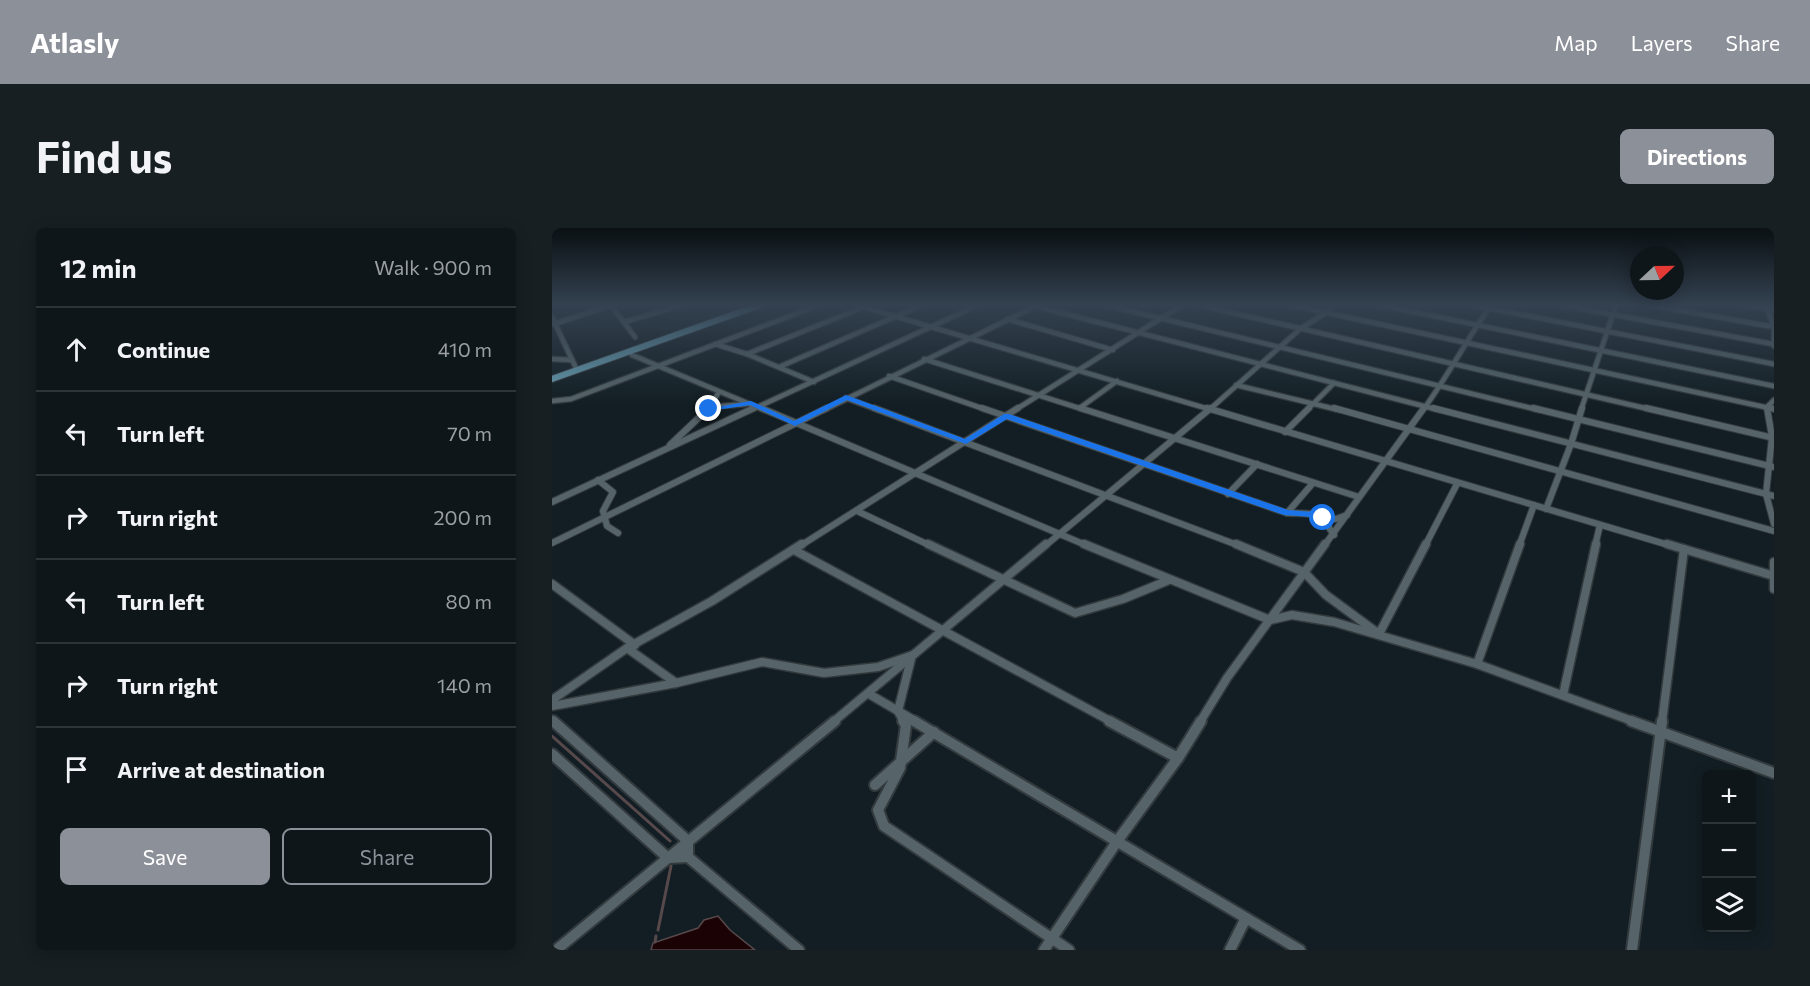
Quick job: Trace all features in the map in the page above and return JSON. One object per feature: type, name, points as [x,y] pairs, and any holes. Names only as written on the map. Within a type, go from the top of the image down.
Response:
[{"type":"main road","points":[[552,377],[573,363],[646,339]]},
{"type":"main road","points":[[552,377],[661,339]]},
{"type":"street","points":[[561,339],[573,363]]},
{"type":"street","points":[[552,409],[559,402],[730,339]]},
{"type":"street","points":[[747,354],[786,339]]},
{"type":"street","points":[[779,367],[843,339]]},
{"type":"street","points":[[552,502],[905,339]]},
{"type":"street","points":[[552,543],[968,339]]},
{"type":"street","points":[[971,339],[1774,576]]},
{"type":"street","points":[[1074,339],[1113,350]]},
{"type":"street","points":[[552,700],[631,646],[712,601],[1130,339]]},
{"type":"street","points":[[1161,339],[1774,496]]},
{"type":"street","points":[[1245,339],[1772,467]]},
{"type":"street","points":[[556,950],[869,694],[1210,409],[1289,339]]},
{"type":"street","points":[[1344,339],[1773,437]]},
{"type":"street","points":[[1450,339],[1771,408]]},
{"type":"street","points":[[1044,950],[1118,840],[1178,758],[1227,678],[1441,386],[1456,363],[1467,339]]},
{"type":"street","points":[[1542,339],[1774,386]]},
{"type":"street","points":[[1546,509],[1596,371],[1604,339]]},
{"type":"street","points":[[1645,339],[1774,364]]},
{"type":"street","points":[[1736,339],[1773,346]]},
{"type":"street","points":[[716,344],[747,354],[814,382]]},
{"type":"street","points":[[632,355],[1270,621],[1292,615],[1334,622],[1477,663],[1774,772]]},
{"type":"street","points":[[552,359],[573,363]]},
{"type":"street","points":[[924,359],[1359,497]]},
{"type":"street","points":[[889,376],[1287,513],[1313,514],[1336,519],[1347,515]]},
{"type":"street","points":[[1081,407],[1117,381]]},
{"type":"street","points":[[1285,432],[1334,383]]},
{"type":"street","points":[[1236,385],[1314,403],[1774,531]]},
{"type":"street","points":[[1325,392],[1352,388]]},
{"type":"street","points":[[664,450],[710,407],[719,392]]},
{"type":"street","points":[[846,398],[1211,534],[1304,572],[1326,595],[1379,634]]},
{"type":"street","points":[[1774,400],[1771,408],[1772,467],[1766,494],[1774,524]]},
{"type":"street","points":[[552,401],[559,402]]},
{"type":"street","points":[[710,407],[751,403]]},
{"type":"street","points":[[1228,494],[1257,464]]},
{"type":"street","points":[[598,480],[613,492],[603,511],[607,526],[618,533]]},
{"type":"street","points":[[1287,513],[1312,483]]},
{"type":"street","points":[[1379,634],[1457,484]]},
{"type":"street","points":[[1477,663],[1534,506]]},
{"type":"street","points":[[857,511],[1075,613],[1123,599],[1169,580]]},
{"type":"street","points":[[1323,518],[1334,535]]},
{"type":"street","points":[[1563,694],[1600,525]]},
{"type":"street","points":[[1632,950],[1684,549]]},
{"type":"street","points":[[794,550],[1178,758]]},
{"type":"street","points":[[1774,562],[1774,589]]},
{"type":"street","points":[[552,584],[676,683]]},
{"type":"street","points":[[552,706],[676,683],[762,662],[824,673],[878,667],[914,656]]},
{"type":"street","points":[[914,656],[898,711],[906,725],[900,768],[878,810],[884,826],[1069,950]]},
{"type":"street","points":[[869,694],[1300,950]]},
{"type":"street","points":[[552,720],[688,841],[688,858]]},
{"type":"street","points":[[876,785],[934,732]]},
{"type":"street","points":[[552,754],[668,858],[688,858],[799,950]]},
{"type":"street","points":[[1230,950],[1246,918]]},
{"type":"shaded area","points":[[718,916],[730,930],[755,950],[651,950],[653,943],[698,928],[704,920]]},
{"type":"waterway","points":[[552,736],[670,841]]},
{"type":"waterway","points":[[658,930],[671,866]]},
{"type":"waterway","points":[[655,942],[656,936]]},
{"type":"route","points":[[709,409],[710,407],[751,403],[795,424],[846,398],[966,442],[1006,416],[1287,513],[1313,514],[1323,518]]}]
